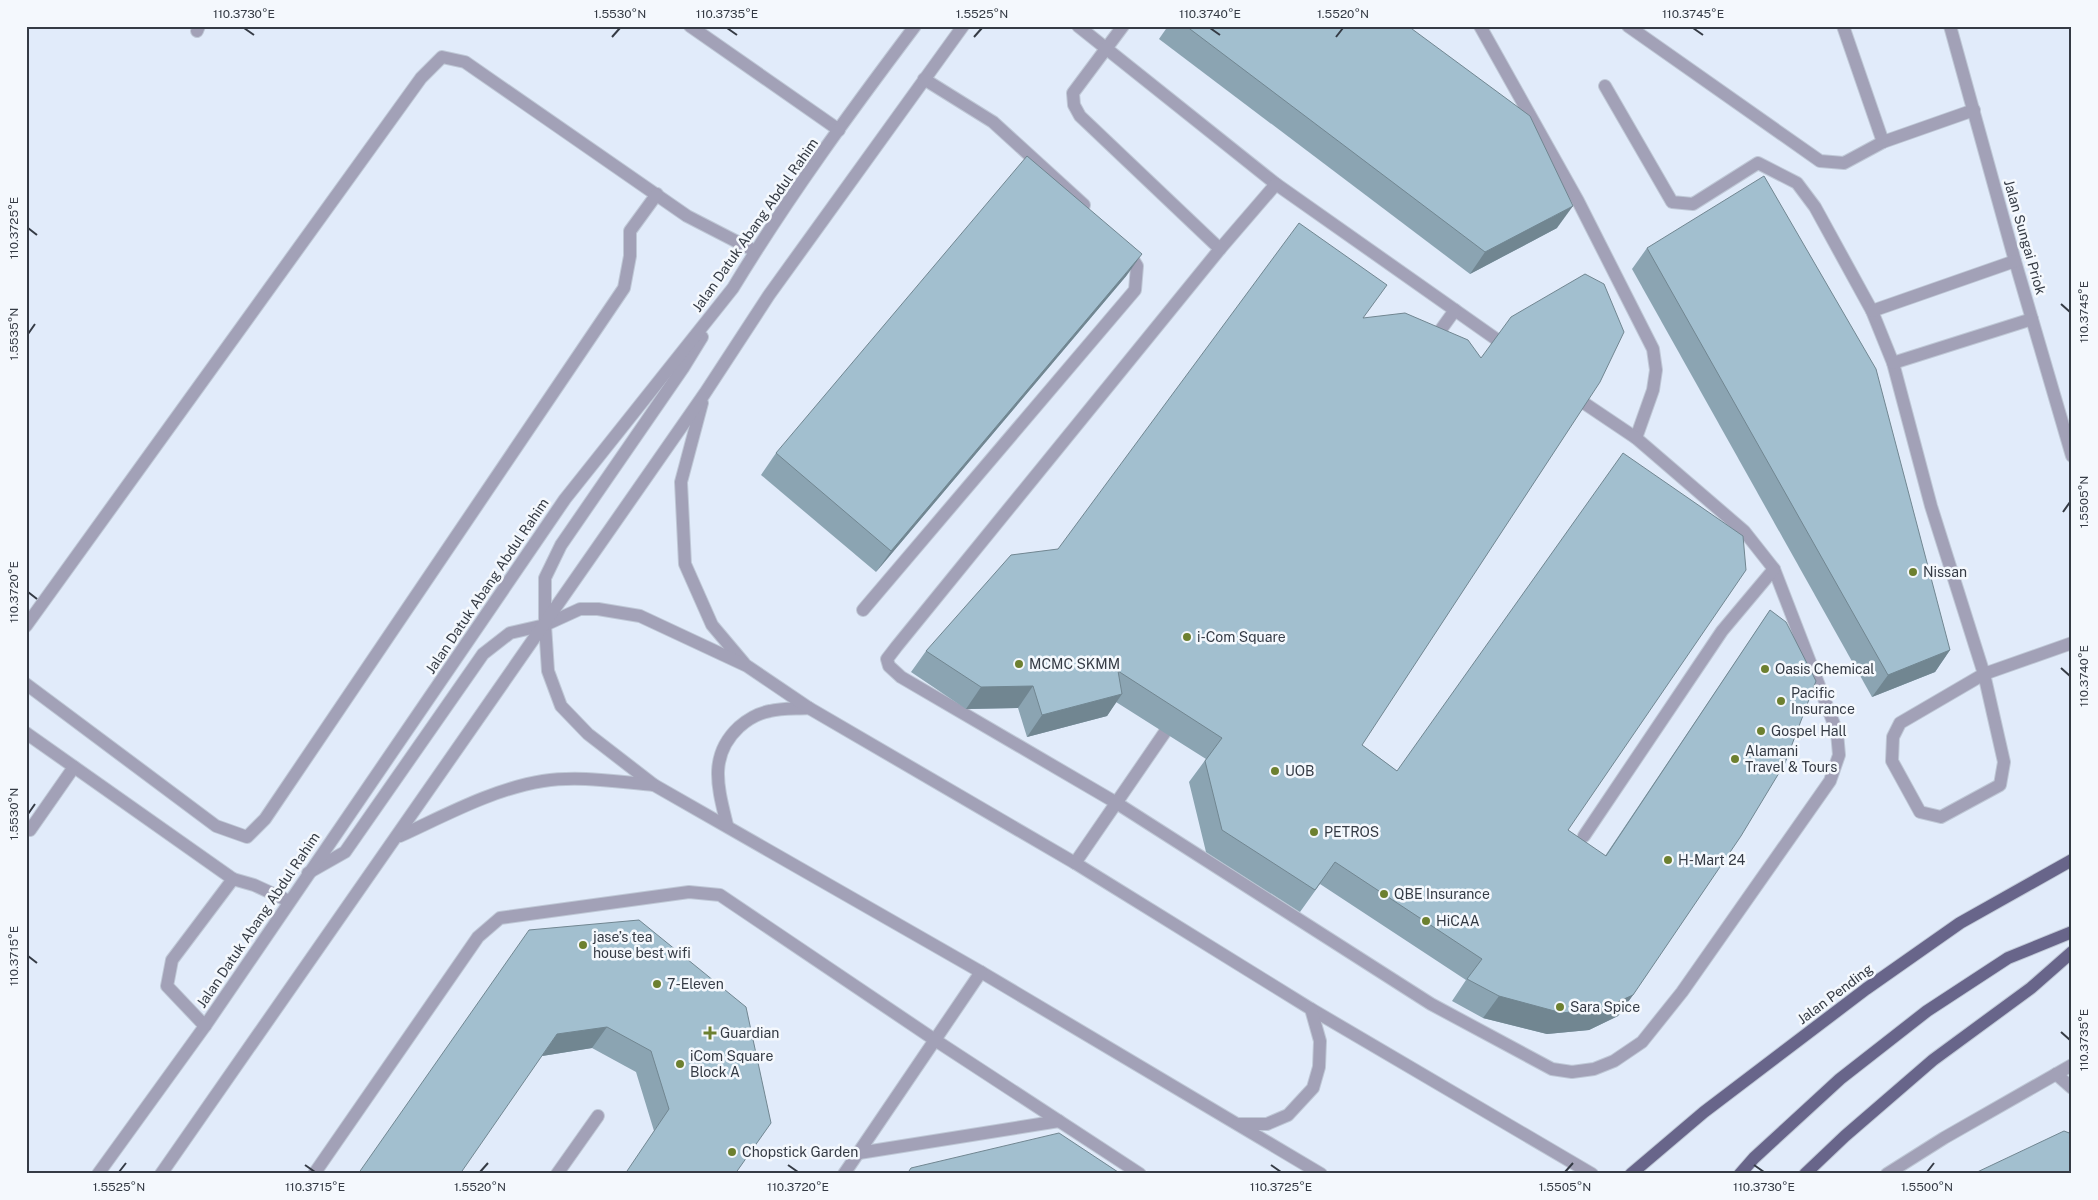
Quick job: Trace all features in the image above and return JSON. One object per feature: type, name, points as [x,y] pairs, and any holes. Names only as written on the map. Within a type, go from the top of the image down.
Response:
[{"type":"main road","name":"Jalan Pending","points":[[1631,1174],[1704,1112],[1866,989],[1960,923],[2072,860]]},
{"type":"main road","points":[[1740,1174],[1754,1158],[1840,1079],[1927,1011],[2008,958],[2072,932]]},
{"type":"main road","points":[[1805,1174],[1844,1136],[1933,1060],[2031,988],[2072,952]]},
{"type":"street","points":[[690,26],[839,130]]},
{"type":"street","name":"Jalan Datuk Abang Abdul Rahim","points":[[98,1174],[205,1026],[565,499],[733,288],[755,251],[839,130],[915,26]]},
{"type":"street","points":[[161,1174],[705,394],[769,295],[963,26]]},
{"type":"street","points":[[1078,26],[1276,184],[1496,339]]},
{"type":"street","points":[[1123,26],[1073,93],[1074,104],[1080,116],[1220,249]]},
{"type":"street","points":[[1480,26],[1578,200],[1653,350],[1656,370],[1653,390],[1636,438]]},
{"type":"street","points":[[1628,26],[1820,161],[1844,163],[1882,142],[1974,110]]},
{"type":"street","points":[[1843,26],[1882,142]]},
{"type":"street","name":"Jalan Sungai Priok","points":[[1950,26],[2032,319],[2068,427],[2072,456]]},
{"type":"street","points":[[26,626],[422,78],[442,57],[465,62],[687,216],[755,251]]},
{"type":"street","points":[[924,79],[993,122],[1093,213]]},
{"type":"street","points":[[1605,86],[1672,202],[1693,204],[1758,163],[1797,183],[1815,207],[1872,311],[1893,364],[1930,506],[1984,674],[2004,762],[2000,785],[1941,817],[1920,812],[1892,761],[1893,737],[1900,723],[1984,674],[2072,643]]},
{"type":"street","points":[[1276,184],[1220,249],[888,659],[889,666],[901,677],[1115,802],[1431,1004],[1552,1069],[1572,1072],[1594,1069],[1614,1061],[1642,1042],[1682,992],[1830,781],[1838,755],[1837,732],[1774,569],[1744,531],[1636,438],[1584,403]]},
{"type":"street","points":[[26,684],[216,826],[247,837],[265,819],[624,288],[630,256],[630,231],[657,194]]},
{"type":"street","points":[[863,610],[1135,290],[1137,266],[1121,239]]},
{"type":"street","points":[[1872,311],[2015,261]]},
{"type":"street","points":[[733,288],[683,368],[561,545],[545,578],[544,625],[548,671],[561,706],[588,734],[654,784],[980,972],[1321,1174]]},
{"type":"street","points":[[1426,350],[1455,310]]},
{"type":"street","points":[[1893,364],[2032,319]]},
{"type":"street","points":[[705,394],[681,482],[685,564],[712,625],[747,666]]},
{"type":"street","points":[[1584,836],[1722,631],[1774,569]]},
{"type":"street","points":[[308,873],[345,852],[483,654],[510,634],[544,625],[580,609],[598,609],[640,616],[747,666],[809,708],[1075,863],[1311,1009],[1592,1174]]},
{"type":"street","points":[[727,825],[718,786],[718,764],[724,746],[735,731],[747,720],[770,711],[809,708]]},
{"type":"street","points":[[1075,863],[1115,802],[1165,732]]},
{"type":"street","points":[[26,734],[232,880],[254,885],[289,901]]},
{"type":"street","points":[[30,830],[74,767]]},
{"type":"street","points":[[398,836],[489,796],[543,781],[586,780],[654,784]]},
{"type":"street","points":[[205,1026],[166,986],[172,960],[232,880]]},
{"type":"street","points":[[314,1174],[478,937],[500,918],[689,892],[720,896],[1140,1174]]},
{"type":"street","points":[[844,1174],[980,972]]},
{"type":"street","points":[[1238,1124],[1267,1124],[1288,1115],[1313,1088],[1319,1067],[1320,1040],[1311,1009]]},
{"type":"street","points":[[1887,1174],[1944,1138],[2072,1065]]},
{"type":"street","points":[[2056,1074],[2072,1088]]},
{"type":"street","points":[[557,1174],[598,1116]]},
{"type":"street","points":[[859,1153],[1059,1121]]},
{"type":"building","points":[[1186,26],[1408,26],[1530,116],[1573,206],[1485,252]]},
{"type":"building","points":[[1027,156],[1142,254],[891,551],[776,453]]},
{"type":"building","points":[[1764,176],[1876,369],[1950,650],[1888,675],[1647,248]]},
{"type":"building","name":"i-Com Square","points":[[1299,223],[1387,285],[1363,318],[1405,313],[1468,340],[1481,358],[1511,317],[1585,274],[1604,284],[1624,332],[1600,382],[1362,745],[1397,771],[1623,453],[1743,536],[1746,570],[1568,830],[1606,856],[1770,610],[1786,622],[1816,681],[1785,763],[1741,836],[1633,995],[1604,1008],[1562,1013],[1499,996],[1467,979],[1482,959],[1335,862],[1315,890],[1222,830],[1205,761],[1222,738],[1118,671],[1122,694],[1042,715],[1033,686],[981,687],[926,651],[1011,555],[1058,549]]},
{"type":"building","name":"iCom Square Block A","points":[[639,920],[746,1007],[771,1123],[735,1174],[625,1174],[669,1109],[651,1051],[607,1027],[557,1034],[460,1174],[358,1174],[529,930]]},
{"type":"building","points":[[2064,1131],[2072,1134],[2072,1174],[1973,1174]]},
{"type":"building","points":[[1059,1133],[1121,1174],[907,1174],[911,1168]]},
{"type":"place","name":"Nissan","points":[[1913,572]]},
{"type":"place","name":"i-Com Square","points":[[1187,637]]},
{"type":"place","name":"MCMC SKMM","points":[[1019,664]]},
{"type":"place","name":"Oasis Chemical","points":[[1765,669]]},
{"type":"place","name":"Pacific Insurance","points":[[1781,701]]},
{"type":"place","name":"Gospel Hall","points":[[1761,731]]},
{"type":"place","name":"Alamani Travel & Tours","points":[[1735,759]]},
{"type":"place","name":"UOB","points":[[1275,771]]},
{"type":"place","name":"PETROS","points":[[1314,832]]},
{"type":"place","name":"H-Mart 24","points":[[1668,860]]},
{"type":"place","name":"QBE Insurance","points":[[1384,894]]},
{"type":"place","name":"HiCAA","points":[[1426,921]]},
{"type":"place","name":"jase’s tea house best wifi","points":[[583,945]]},
{"type":"place","name":"7-Eleven","points":[[657,984]]},
{"type":"place","name":"Sara Spice","points":[[1560,1007]]},
{"type":"place","name":"Guardian","points":[[710,1033]]},
{"type":"place","name":"iCom Square Block A","points":[[680,1064]]},
{"type":"place","name":"Chopstick Garden","points":[[732,1152]]}]
